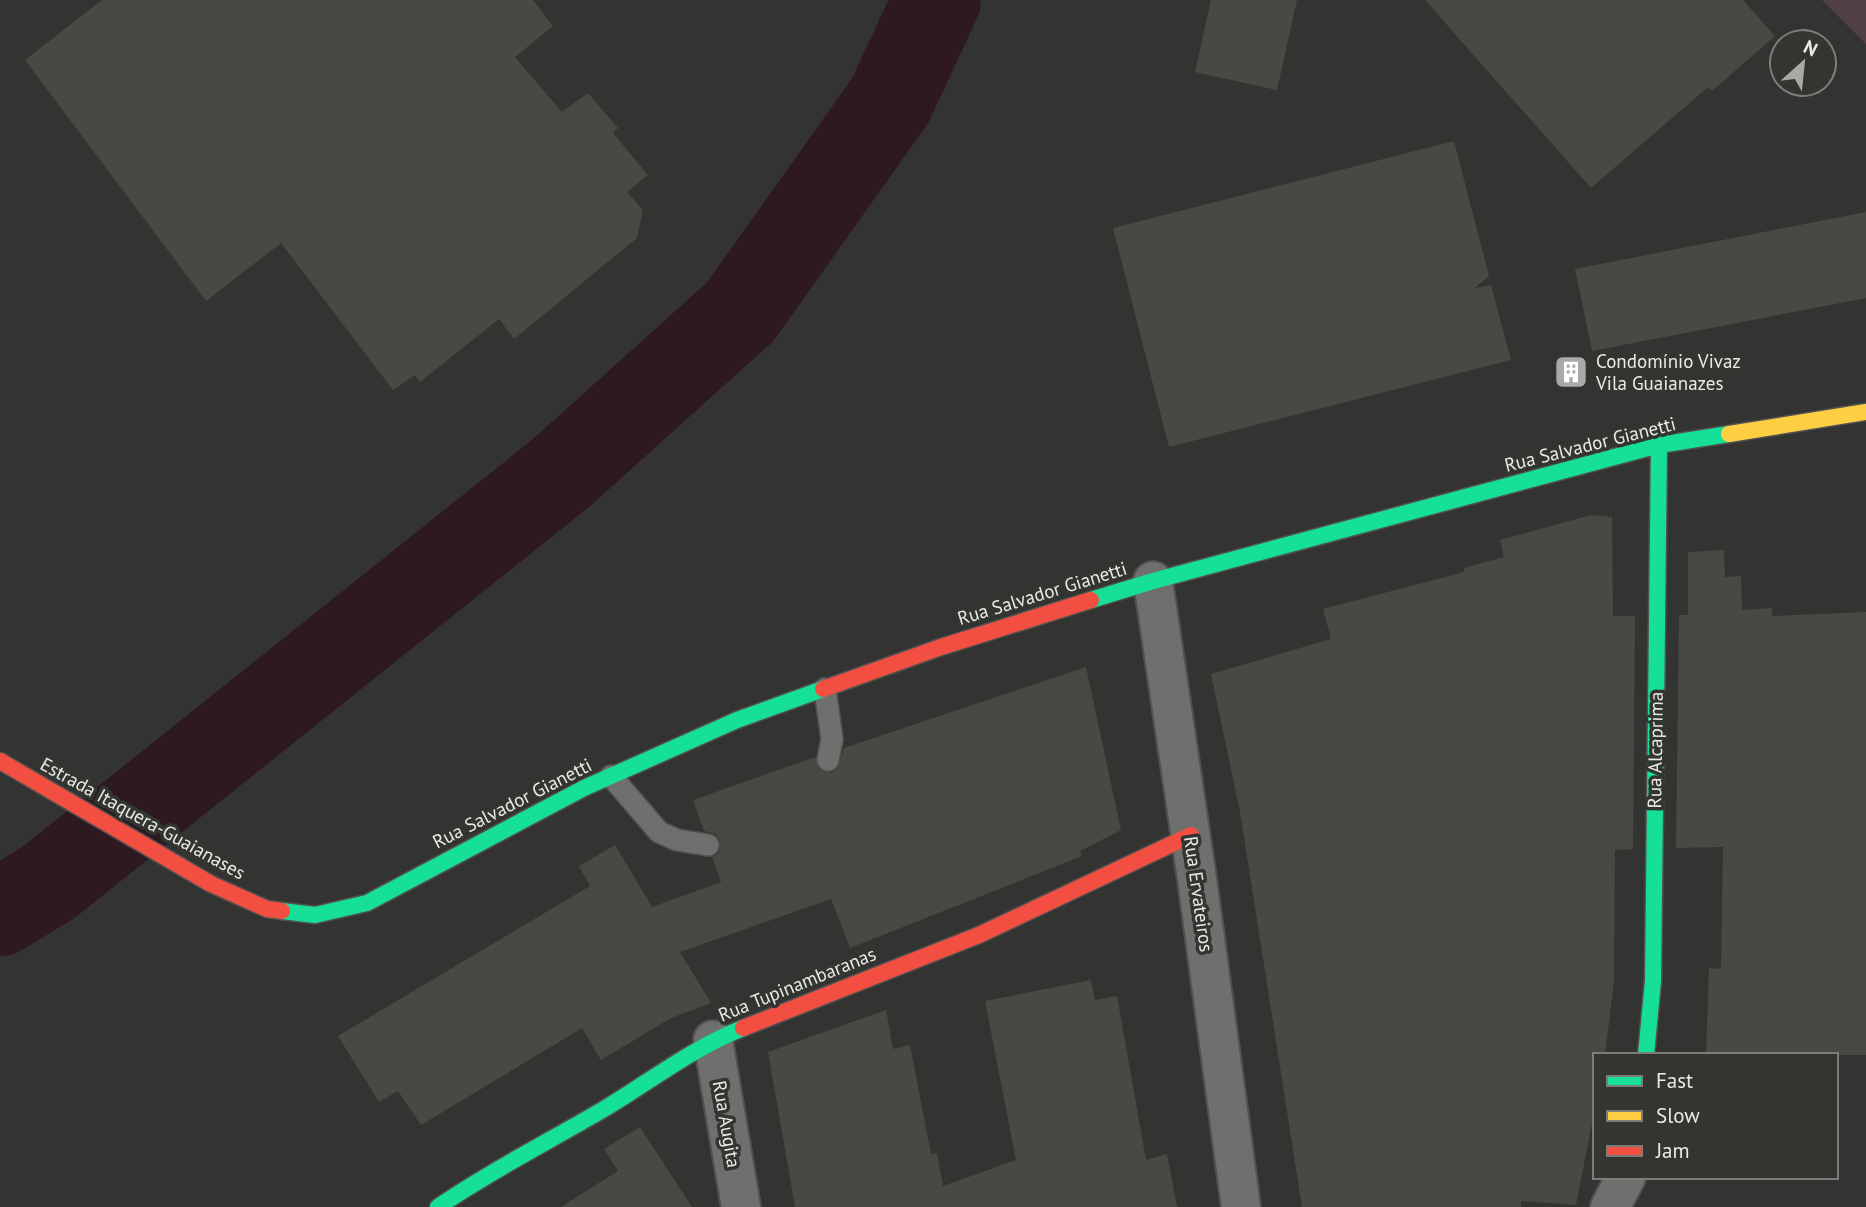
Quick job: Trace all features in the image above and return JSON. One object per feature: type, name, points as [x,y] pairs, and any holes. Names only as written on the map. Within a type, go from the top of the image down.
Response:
[{"type":"main road","name":"Rua Salvador Gianetti","points":[[267,909],[315,915],[367,903],[584,788],[737,720],[941,647],[1153,581],[1659,446],[1866,412]]},
{"type":"main road","name":"Rua Alcaprima","points":[[1646,1053],[1653,981],[1659,446]]},
{"type":"main road","name":"Estrada Itaquera-Guaianases","points":[[0,761],[211,884],[267,909]]},
{"type":"main road","name":"Rua Tupinambaranas","points":[[438,1207],[473,1183],[608,1106],[713,1040],[979,935],[1191,835]]},
{"type":"street","name":"Rua Ervateiros","points":[[1153,581],[1191,835],[1241,1207]]},
{"type":"street","name":"Rua Augita","points":[[713,1040],[741,1207]]},
{"type":"street","points":[[1611,1207],[1625,1179]]},
{"type":"lane","points":[[825,689],[832,739],[828,760]]},
{"type":"lane","points":[[611,776],[659,832],[677,840],[708,845]]},
{"type":"shaded area","points":[[1822,0],[1866,0],[1866,44]]},
{"type":"building","points":[[102,0],[533,0],[553,26],[515,57],[562,112],[588,93],[618,128],[613,133],[648,175],[627,192],[643,210],[637,238],[514,339],[499,319],[420,382],[415,375],[393,390],[281,243],[206,301],[25,60]]},
{"type":"building","points":[[1211,0],[1297,0],[1277,90],[1195,72]]},
{"type":"building","points":[[1425,0],[1743,0],[1768,28],[1768,42],[1712,91],[1708,87],[1591,188]]},
{"type":"building","points":[[1454,141],[1489,276],[1475,288],[1491,285],[1511,360],[1169,447],[1113,228]]},
{"type":"building","points":[[1866,212],[1866,298],[1592,351],[1575,269]]},
{"type":"building","points":[[1591,515],[1612,517],[1613,616],[1635,616],[1633,849],[1615,850],[1614,982],[1605,1053],[1593,1053],[1593,1118],[1576,1205],[1521,1201],[1521,1207],[1302,1207],[1240,812],[1211,674],[1331,639],[1323,609],[1464,572],[1464,568],[1504,557],[1500,540]]},
{"type":"building","points":[[1724,550],[1725,577],[1741,576],[1742,610],[1772,608],[1772,616],[1866,612],[1866,1055],[1706,1053],[1709,968],[1721,969],[1723,847],[1676,848],[1679,615],[1688,615],[1688,552]]},
{"type":"building","points":[[1086,667],[1121,830],[1080,851],[1082,856],[850,948],[831,899],[680,952],[711,1003],[671,1018],[601,1060],[582,1028],[421,1125],[398,1091],[379,1102],[338,1036],[590,886],[579,866],[615,845],[652,907],[721,882],[712,857],[719,853],[720,841],[716,834],[704,831],[693,800],[815,757],[819,769],[832,773],[838,768],[844,748]]},
{"type":"building","points":[[1091,980],[1095,1000],[1117,996],[1146,1160],[1167,1154],[1177,1207],[795,1207],[768,1052],[886,1010],[893,1049],[910,1045],[931,1154],[937,1153],[943,1186],[1016,1160],[985,1001]]},
{"type":"building","points":[[640,1127],[692,1207],[561,1207],[618,1171],[604,1149]]},
{"type":"waterway","points":[[0,912],[49,882],[561,473],[740,312],[890,101],[937,0]]},
{"type":"traffic: fast","points":[[1091,600],[1659,445],[1729,434]]},
{"type":"traffic: fast","points":[[1646,1053],[1653,981],[1659,445]]},
{"type":"traffic: fast","points":[[282,911],[315,915],[367,903],[584,788],[737,720],[823,689]]},
{"type":"traffic: fast","points":[[438,1207],[691,1054],[743,1028]]},
{"type":"traffic: slow","points":[[1729,434],[1866,412]]},
{"type":"traffic: jam","points":[[823,689],[941,647],[1091,600]]},
{"type":"traffic: jam","points":[[0,761],[211,884],[267,909],[282,911]]},
{"type":"traffic: jam","points":[[743,1028],[979,935],[1191,835]]},
{"type":"place","name":"Condomínio Vivaz Vila Guaianazes","points":[[1571,372]]}]
